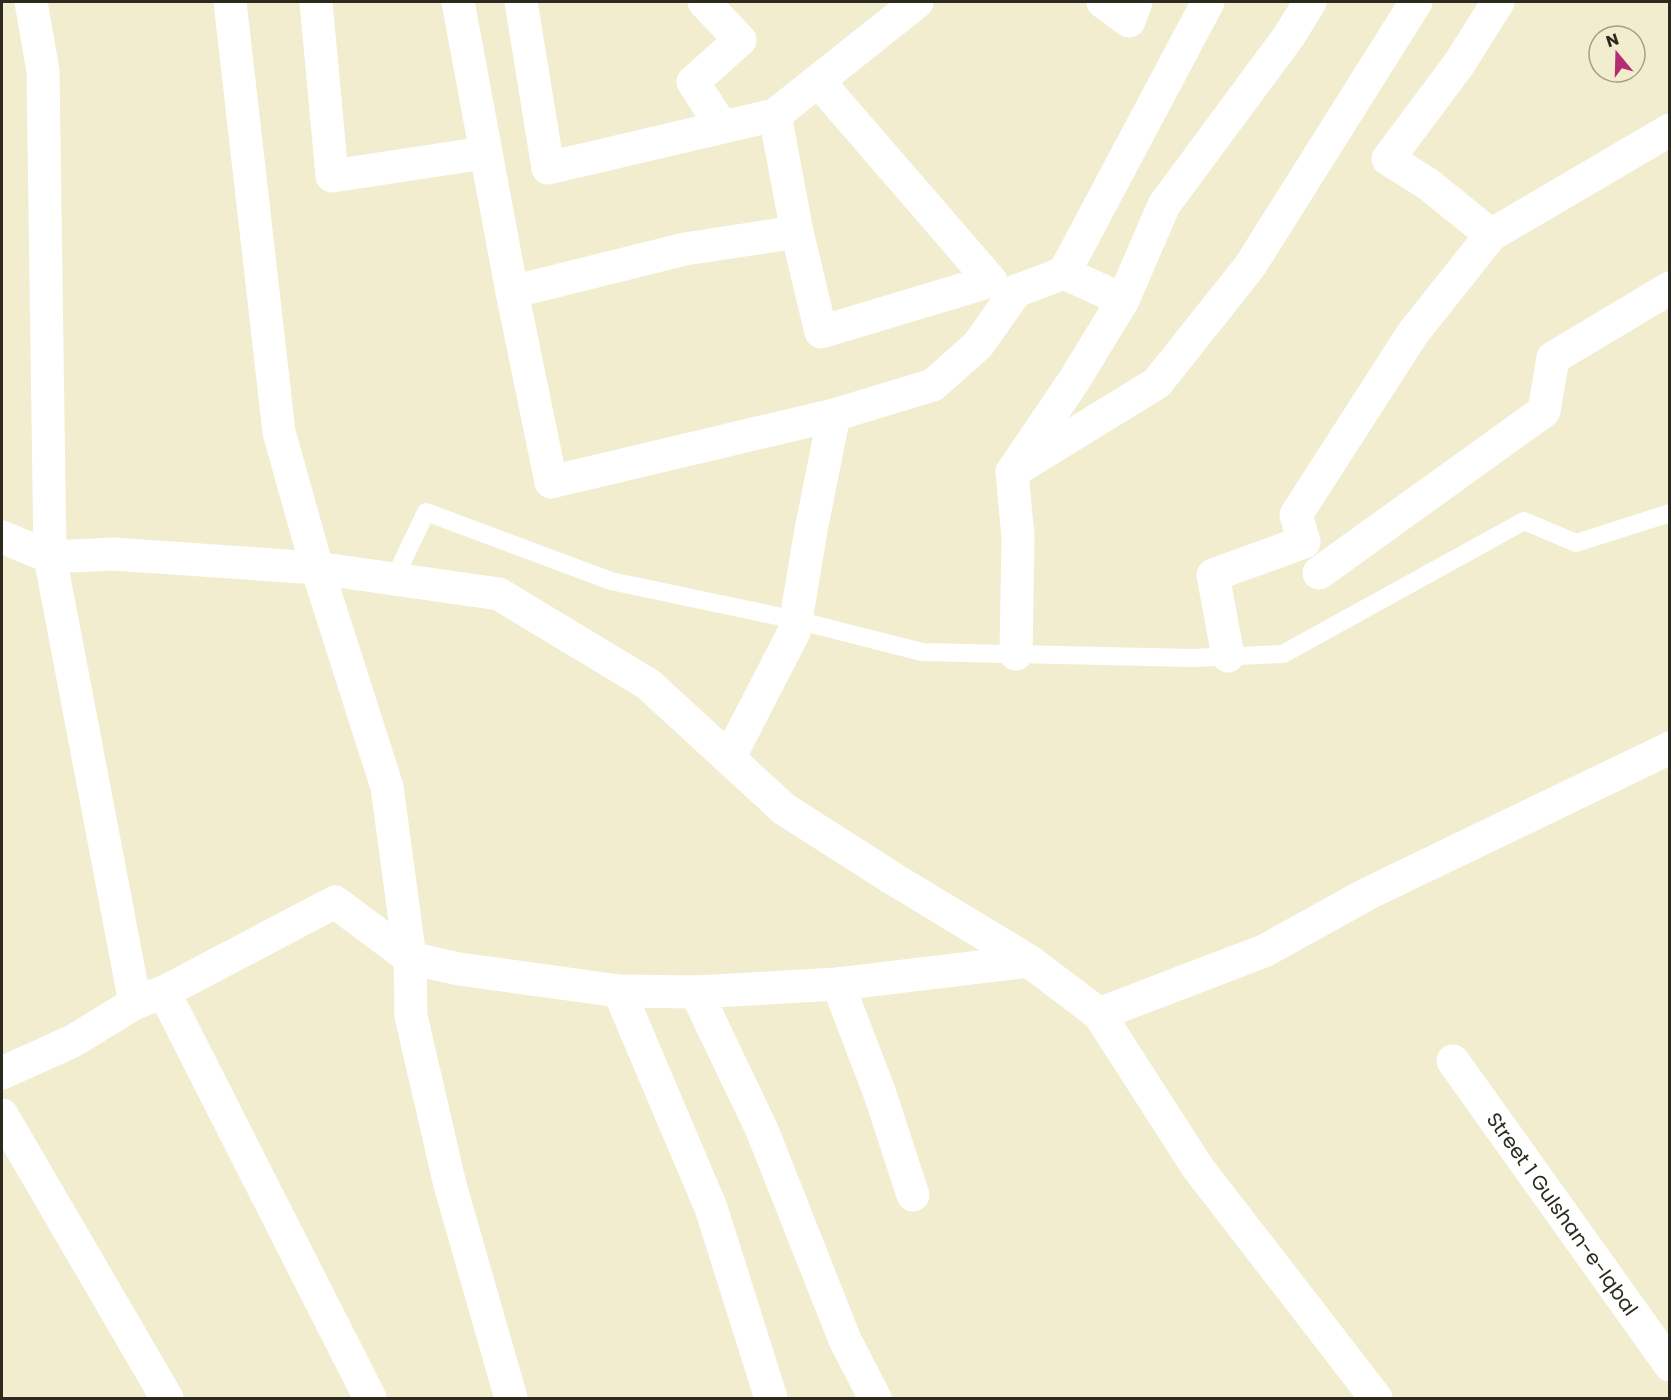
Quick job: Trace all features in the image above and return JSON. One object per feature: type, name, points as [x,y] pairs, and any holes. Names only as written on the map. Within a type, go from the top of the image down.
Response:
[{"type":"street","points":[[31,2],[43,71],[50,556],[150,998],[370,1398]]},
{"type":"street","points":[[230,2],[279,432],[317,568],[387,787],[410,958],[411,1016],[450,1185],[511,1398]]},
{"type":"street","points":[[316,2],[332,176],[484,153]]},
{"type":"street","points":[[458,2],[484,153],[551,482],[834,415],[933,385],[978,345],[1016,291],[1064,273],[1208,2]]},
{"type":"street","points":[[521,2],[548,168],[775,115],[917,2]]},
{"type":"street","points":[[704,2],[740,40],[693,82],[722,127]]},
{"type":"street","points":[[1103,2],[1129,21],[1136,2]]},
{"type":"street","points":[[1016,654],[1018,537],[1012,472],[1074,380],[1123,300],[1164,205],[1289,36],[1310,2]]},
{"type":"street","points":[[1012,472],[1157,382],[1250,266],[1416,2]]},
{"type":"street","points":[[1491,235],[1428,184],[1388,159],[1459,64],[1498,2]]},
{"type":"street","points":[[775,115],[797,232],[821,332],[991,281],[819,82]]},
{"type":"street","points":[[1228,656],[1213,574],[1304,542],[1296,515],[1413,333],[1491,235],[1670,130]]},
{"type":"street","points":[[512,292],[685,249],[797,232]]},
{"type":"street","points":[[1064,273],[1123,300]]},
{"type":"street","points":[[1319,573],[1544,411],[1553,358],[1670,288]]},
{"type":"street","points":[[729,758],[794,633],[834,415]]},
{"type":"street","points":[[2,537],[50,556],[112,554],[317,568],[396,577],[499,594],[648,684],[784,809],[1029,961],[1099,1014],[1198,1167],[1376,1398]]},
{"type":"street","points":[[1099,1014],[1264,951],[1389,883],[1670,748]]},
{"type":"street","points":[[2,1073],[73,1041],[150,998],[335,902],[410,958],[459,969],[619,991],[696,992],[838,984],[1029,961]]},
{"type":"street","points":[[838,984],[880,1094],[913,1195]]},
{"type":"street","points":[[619,991],[711,1208],[771,1398]]},
{"type":"street","points":[[696,992],[762,1130],[845,1341],[875,1398]]},
{"type":"street","name":"Street 1 Gulshan-e-Iqbal","points":[[1453,1061],[1670,1365]]},
{"type":"street","points":[[2,1115],[166,1398]]},
{"type":"lane","points":[[396,577],[426,512],[610,581],[796,620],[922,652],[1228,656],[1283,654],[1524,521],[1576,543],[1670,513]]}]
